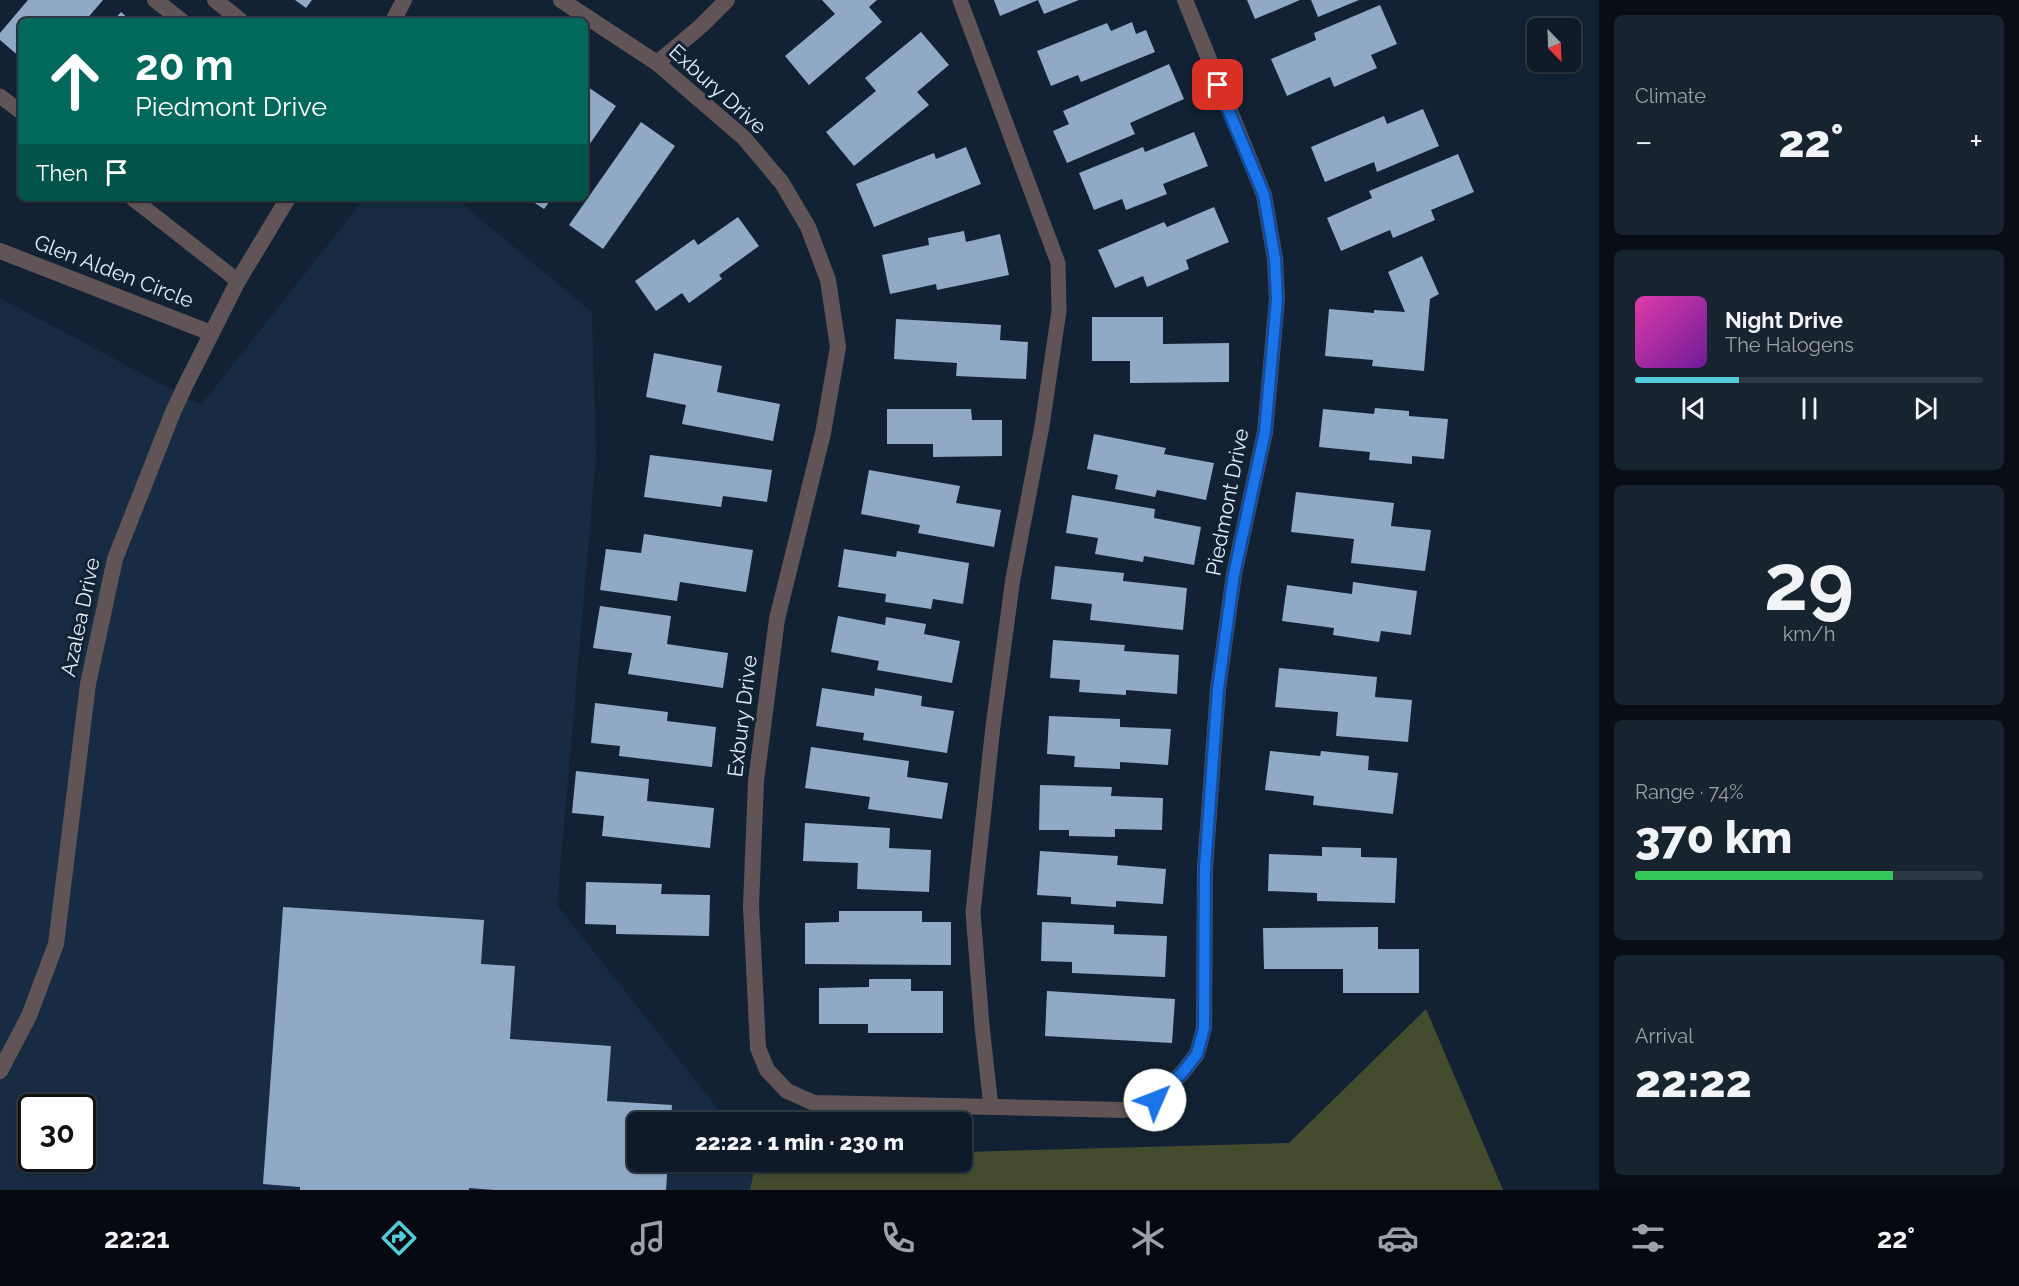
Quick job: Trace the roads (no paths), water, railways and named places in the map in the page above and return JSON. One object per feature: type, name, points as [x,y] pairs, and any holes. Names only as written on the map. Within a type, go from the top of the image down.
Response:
[{"type":"street","points":[[155,0],[178,18]]},
{"type":"street","points":[[215,0],[237,18]]},
{"type":"street","points":[[395,18],[404,0]]},
{"type":"street","name":"Exbury Drive","points":[[561,0],[657,63],[744,138],[782,183],[808,227],[828,280],[838,347],[823,433],[777,619],[756,781],[751,906],[758,1048],[767,1070],[787,1091],[814,1103],[1124,1110],[1155,1100],[1183,1072],[1197,1054],[1204,1028]]},
{"type":"street","points":[[657,63],[701,26],[727,0]]},
{"type":"street","name":"Piedmont Drive","points":[[1185,0],[1264,195],[1275,259],[1277,299],[1265,432],[1234,574],[1218,689],[1205,868],[1204,1028]]},
{"type":"street","name":"Azalea Drive","points":[[0,1071],[29,1016],[56,944],[88,684],[115,559],[173,412],[238,280],[286,201]]},
{"type":"street","name":"Glen Alden Circle","points":[[0,251],[211,333]]},
{"type":"lane","points":[[960,0],[1058,263],[1059,311],[1042,426],[1013,578],[993,726],[973,912],[991,1107]]},
{"type":"lane","points":[[0,96],[18,110]]},
{"type":"lane","points":[[136,201],[238,280]]}]
